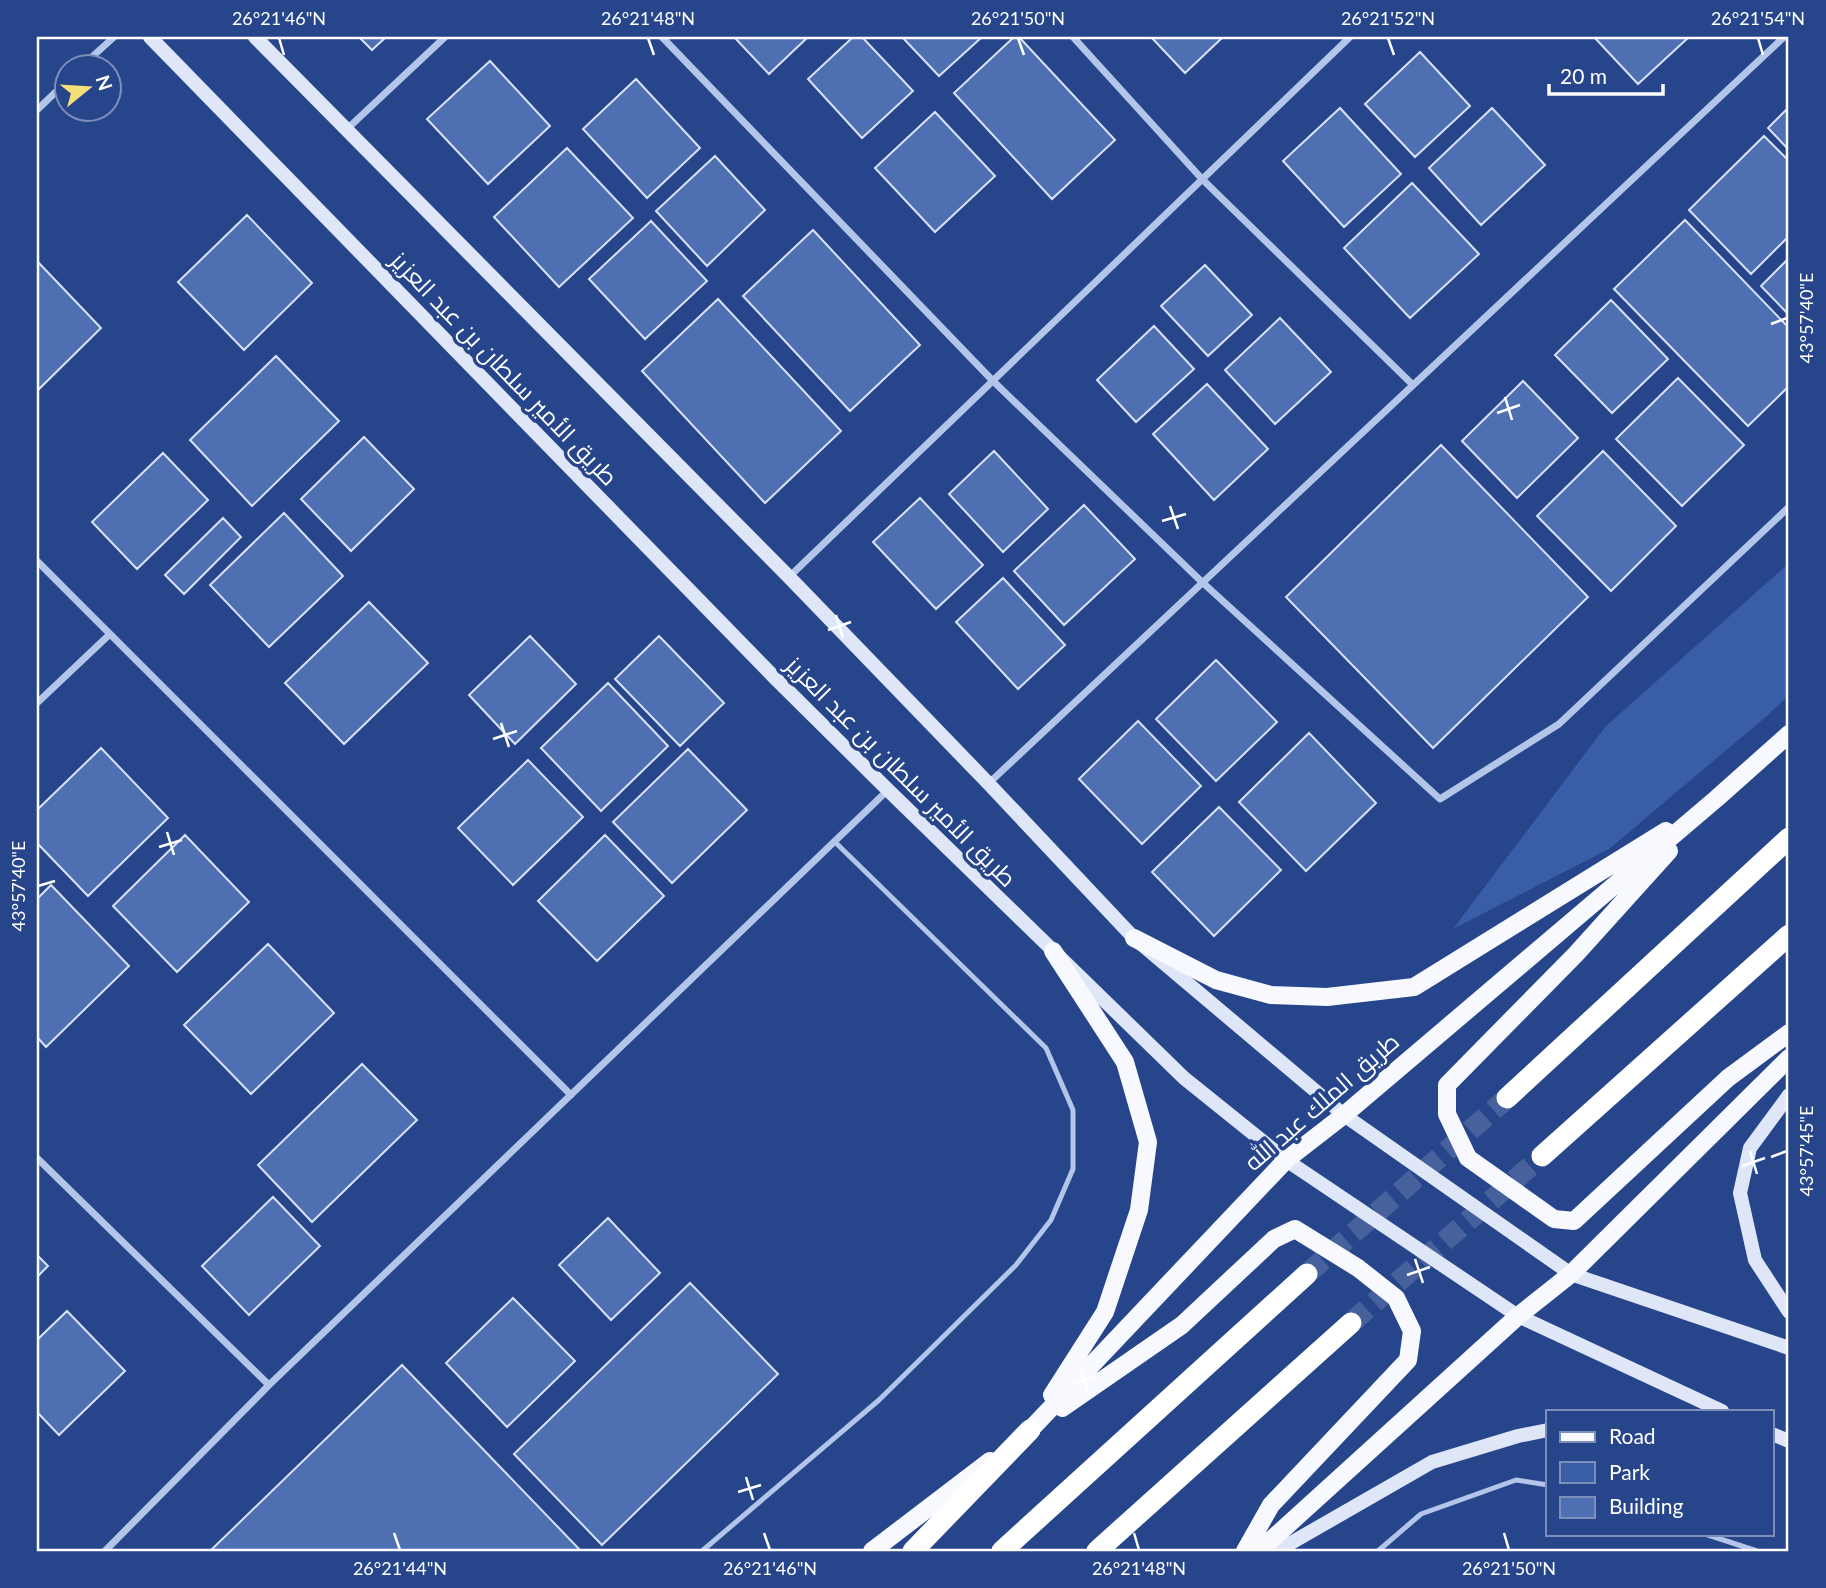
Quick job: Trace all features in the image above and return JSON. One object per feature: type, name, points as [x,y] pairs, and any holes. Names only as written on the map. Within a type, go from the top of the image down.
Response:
[{"type":"highway","points":[[1507,1098],[1789,838]]},
{"type":"highway","points":[[1542,1156],[1789,935]]},
{"type":"highway","points":[[1002,1551],[1307,1274]]},
{"type":"highway","points":[[1097,1551],[1351,1324]]},
{"type":"highway","points":[[913,1551],[1031,1430]]},
{"type":"main road","name":"طريق الأمير سلطان بن عبد العزيز","points":[[150,37],[775,678],[1184,1077],[1286,1160],[1518,1315],[1720,1410]]},
{"type":"main road","name":"طريق الأمير سلطان بن عبد العزيز","points":[[255,37],[789,577],[1134,938],[1343,1115],[1571,1274],[1789,1349]]},
{"type":"main road","name":"طريق الملك عبد الله","points":[[872,1551],[1031,1430],[1286,1160],[1343,1115],[1789,734]]},
{"type":"main road","points":[[1134,938],[1216,980],[1271,995],[1327,997],[1414,987],[1716,799]]},
{"type":"main road","points":[[1716,799],[1576,954],[1447,1086],[1447,1114],[1468,1158],[1555,1219],[1574,1221],[1728,1078],[1789,1033]]},
{"type":"main road","points":[[1031,1430],[1105,1312],[1139,1210],[1148,1142],[1125,1062],[1053,951]]},
{"type":"main road","points":[[1259,1551],[1518,1315],[1571,1274],[1789,1058]]},
{"type":"main road","points":[[1789,1095],[1750,1148],[1740,1193],[1755,1260],[1789,1312]]},
{"type":"main road","points":[[1031,1430],[1182,1325],[1274,1239],[1295,1229],[1358,1269],[1396,1298],[1412,1331],[1408,1360],[1271,1505],[1245,1551]]},
{"type":"main road","points":[[1277,1551],[1432,1462],[1546,1430]]},
{"type":"street","points":[[97,52],[114,37]]},
{"type":"street","points":[[346,130],[444,37]]},
{"type":"street","points":[[662,37],[993,382],[1202,582],[1440,799],[1559,724],[1789,507]]},
{"type":"street","points":[[1073,37],[1202,179],[1413,385]]},
{"type":"street","points":[[789,577],[1350,37]]},
{"type":"street","points":[[988,783],[1784,37]]},
{"type":"street","points":[[37,110],[52,96]]},
{"type":"street","points":[[37,561],[571,1096]]},
{"type":"street","points":[[37,703],[110,634]]},
{"type":"street","points":[[105,1551],[270,1385],[888,790]]},
{"type":"street","points":[[37,1158],[270,1385]]},
{"type":"lane","points":[[702,1551],[879,1400],[1016,1265],[1051,1220],[1073,1169],[1073,1110],[1046,1048],[835,842]]},
{"type":"lane","points":[[1378,1551],[1421,1514],[1516,1480],[1546,1485]]},
{"type":"lane","points":[[1711,1536],[1757,1551]]},
{"type":"green space","points":[[1789,563],[1789,695],[1609,849],[1453,929],[1605,727]]},
{"type":"building","points":[[359,37],[386,37],[372,50]]},
{"type":"building","points":[[734,37],[808,37],[769,74]]},
{"type":"building","points":[[853,37],[862,37],[913,91],[862,138],[808,79]]},
{"type":"building","points":[[902,37],[982,37],[939,76]]},
{"type":"building","points":[[1014,37],[1019,37],[1115,140],[1052,199],[954,93]]},
{"type":"building","points":[[1151,37],[1223,37],[1185,73]]},
{"type":"building","points":[[1594,37],[1689,37],[1638,84]]},
{"type":"building","points":[[1420,52],[1470,106],[1415,157],[1365,104]]},
{"type":"building","points":[[490,61],[550,126],[488,184],[427,119]]},
{"type":"building","points":[[636,79],[700,148],[647,198],[583,129]]},
{"type":"building","points":[[1789,107],[1789,150],[1768,128]]},
{"type":"building","points":[[1340,108],[1401,174],[1344,227],[1283,161]]},
{"type":"building","points":[[1492,108],[1545,165],[1481,225],[1429,168]]},
{"type":"building","points":[[935,112],[995,176],[935,232],[875,168]]},
{"type":"building","points":[[1764,136],[1789,161],[1789,236],[1751,274],[1689,210]]},
{"type":"building","points":[[567,148],[633,218],[559,287],[494,217]]},
{"type":"building","points":[[715,156],[765,210],[707,266],[656,211]]},
{"type":"building","points":[[1412,183],[1479,254],[1410,318],[1344,248]]},
{"type":"building","points":[[247,215],[312,283],[244,350],[178,282]]},
{"type":"building","points":[[1685,220],[1789,328],[1789,386],[1748,426],[1614,289]]},
{"type":"building","points":[[651,221],[707,281],[645,339],[589,279]]},
{"type":"building","points":[[813,230],[920,345],[850,411],[743,296]]},
{"type":"building","points":[[1789,258],[1789,315],[1761,286]]},
{"type":"building","points":[[37,261],[101,328],[37,391]]},
{"type":"building","points":[[1205,265],[1252,315],[1208,356],[1161,306]]},
{"type":"building","points":[[718,299],[841,431],[765,503],[642,371]]},
{"type":"building","points":[[1611,300],[1668,359],[1612,413],[1555,355]]},
{"type":"building","points":[[1280,318],[1331,372],[1275,424],[1225,370]]},
{"type":"building","points":[[1154,326],[1194,369],[1136,422],[1097,380]]},
{"type":"building","points":[[276,356],[339,421],[252,506],[190,440]]},
{"type":"building","points":[[1678,378],[1744,445],[1682,506],[1616,439]]},
{"type":"building","points":[[1523,381],[1578,438],[1517,498],[1462,441]]},
{"type":"building","points":[[1207,384],[1268,449],[1214,500],[1153,434]]},
{"type":"building","points":[[364,437],[414,489],[351,551],[301,499]]},
{"type":"building","points":[[1441,445],[1588,597],[1433,748],[1286,597]]},
{"type":"building","points":[[994,451],[1048,509],[1003,552],[949,494]]},
{"type":"building","points":[[1603,451],[1676,526],[1611,591],[1537,516]]},
{"type":"building","points":[[163,453],[208,500],[137,569],[92,522]]},
{"type":"building","points":[[920,498],[983,565],[936,609],[873,542]]},
{"type":"building","points":[[1084,505],[1135,559],[1064,625],[1014,571]]},
{"type":"building","points":[[284,513],[343,576],[269,647],[210,585]]},
{"type":"building","points":[[223,518],[241,537],[184,594],[165,575]]},
{"type":"building","points":[[1003,578],[1065,645],[1018,689],[956,622]]},
{"type":"building","points":[[369,602],[428,663],[344,744],[285,683]]},
{"type":"building","points":[[530,636],[576,684],[515,744],[469,695]]},
{"type":"building","points":[[659,636],[724,703],[680,746],[615,679]]},
{"type":"building","points":[[1216,660],[1277,722],[1216,781],[1156,719]]},
{"type":"building","points":[[608,683],[668,746],[601,811],[541,748]]},
{"type":"building","points":[[1138,721],[1201,786],[1142,844],[1079,779]]},
{"type":"building","points":[[1309,733],[1376,803],[1306,871],[1239,802]]},
{"type":"building","points":[[101,748],[168,818],[88,896],[37,843],[37,810]]},
{"type":"building","points":[[688,749],[747,810],[672,883],[613,822]]},
{"type":"building","points":[[528,760],[583,817],[513,885],[458,828]]},
{"type":"building","points":[[1219,807],[1281,870],[1214,936],[1152,872]]},
{"type":"building","points":[[185,835],[249,902],[177,972],[113,906]]},
{"type":"building","points":[[605,835],[664,896],[597,961],[538,901]]},
{"type":"building","points":[[51,885],[129,966],[46,1047],[37,1037],[37,899]]},
{"type":"building","points":[[268,944],[334,1013],[251,1094],[184,1025]]},
{"type":"building","points":[[362,1064],[417,1120],[312,1222],[258,1165]]},
{"type":"building","points":[[273,1197],[320,1246],[249,1315],[202,1266]]},
{"type":"building","points":[[608,1218],[660,1273],[611,1320],[559,1265]]},
{"type":"building","points":[[37,1255],[48,1266],[37,1277]]},
{"type":"building","points":[[690,1283],[778,1374],[602,1545],[514,1454]]},
{"type":"building","points":[[513,1298],[575,1361],[507,1427],[446,1363]]},
{"type":"building","points":[[67,1311],[125,1371],[59,1435],[37,1412],[37,1340]]},
{"type":"building","points":[[402,1365],[581,1551],[210,1551]]},
{"type":"tunnel","points":[[1307,1274],[1507,1098]]},
{"type":"tunnel","points":[[1351,1323],[1542,1156]]}]
